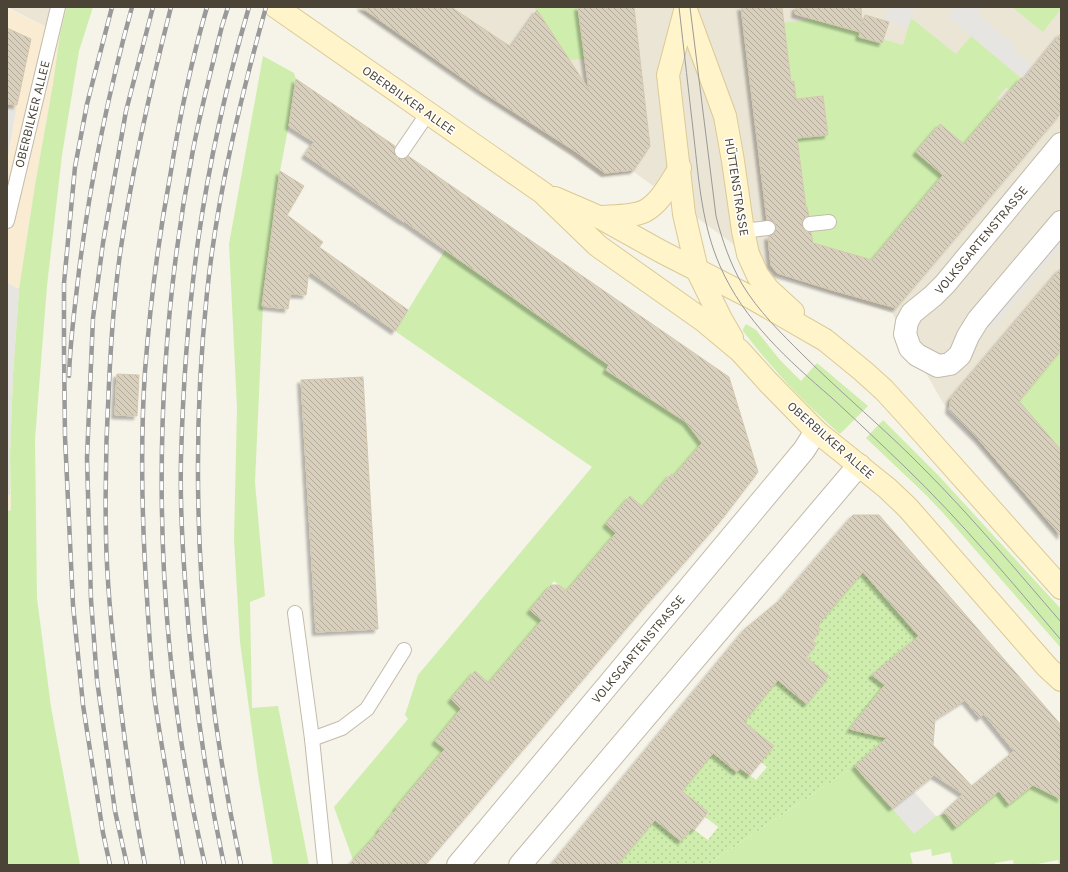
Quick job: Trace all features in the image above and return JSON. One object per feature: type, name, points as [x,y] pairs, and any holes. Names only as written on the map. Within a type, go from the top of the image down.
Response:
[{"type":"main road","name":"OBERBILKER ALLEE","points":[[276,7],[543,193],[598,246],[704,321],[740,351],[816,431],[887,488],[908,508],[1061,680]]},
{"type":"main road","name":"HÜTTENSTRASSE","points":[[686,8],[668,75],[680,168],[684,214],[697,270],[721,319],[740,351]]},
{"type":"main road","name":"HÜTTENSTRASSE","points":[[686,8],[725,116],[734,160],[743,231],[748,254],[758,276],[768,289],[825,340]]},
{"type":"main road","points":[[599,217],[629,215],[645,210],[661,197],[680,168]]},
{"type":"main road","name":"OBERBILKER ALLEE","points":[[543,193],[599,217],[752,298],[825,340],[863,371],[902,409],[1061,588]]},
{"type":"street","name":"VOLKSGARTENSTRASSE","points":[[1061,144],[945,284],[912,313],[907,322],[905,334],[910,348],[917,355],[938,366],[950,364],[960,355],[968,336],[978,320],[1061,222]]},
{"type":"street","name":"VOLKSGARTENSTRASSE","points":[[458,865],[804,450],[816,431]]},
{"type":"street","points":[[520,865],[859,465]]},
{"type":"lane","name":"OBERBILKER ALLEE","points":[[7,221],[58,7]]},
{"type":"lane","points":[[402,151],[428,113]]},
{"type":"lane","points":[[810,224],[829,222]]},
{"type":"lane","points":[[743,231],[768,228]]},
{"type":"lane","points":[[295,613],[312,739],[325,865]]},
{"type":"lane","points":[[312,739],[342,728],[367,709],[404,650]]},
{"type":"shaded area","points":[[7,7],[68,7],[60,34]]},
{"type":"shaded area","points":[[354,7],[1061,7],[1061,540],[943,403],[892,313],[776,275],[634,172],[601,177]]},
{"type":"shaded area","points":[[889,7],[914,7],[908,28],[884,20]]},
{"type":"shaded area","points":[[955,7],[982,7],[977,14],[1015,45],[1012,49],[1033,67],[1023,79],[947,16]]},
{"type":"shaded area","points":[[7,8],[60,34],[19,289],[13,374],[10,454],[11,510],[7,510]]},
{"type":"shaded area","points":[[7,105],[16,110],[7,161]]},
{"type":"shaded area","points":[[1061,234],[1061,246],[992,329],[987,324]]},
{"type":"shaded area","points":[[7,283],[19,289],[13,374],[10,495],[7,495]]},
{"type":"shaded area","points":[[913,791],[936,816],[914,834],[892,808]]},
{"type":"green space","points":[[67,7],[93,7],[79,51],[62,155],[47,286],[35,439],[37,598],[51,707],[80,865],[7,865],[7,511],[11,510],[10,454],[13,374],[19,289],[60,34]]},
{"type":"green space","points":[[534,7],[578,7],[583,46],[589,59],[570,60]]},
{"type":"green space","points":[[1012,7],[1061,7],[1061,9],[1043,32]]},
{"type":"green space","points":[[911,18],[956,54],[971,36],[1021,78],[1011,91],[1007,87],[997,98],[1002,102],[967,147],[940,124],[916,152],[944,175],[882,268],[842,251],[813,243],[807,207],[804,207],[797,135],[828,134],[823,96],[796,99],[794,81],[791,82],[781,23],[813,19],[860,32],[859,37],[882,43],[883,39],[903,45]]},
{"type":"green space","points":[[263,56],[294,73],[296,79],[280,171],[263,306],[255,482],[265,596],[250,602],[252,708],[278,706],[309,865],[273,865],[258,775],[240,642],[234,540],[237,408],[229,244]]},
{"type":"green space","points":[[445,250],[597,357],[611,362],[606,370],[635,389],[674,401],[711,455],[674,476],[670,474],[663,483],[667,487],[653,516],[630,496],[606,524],[629,545],[578,600],[554,581],[530,610],[553,630],[500,692],[475,671],[451,699],[467,714],[436,741],[445,749],[379,830],[384,835],[370,842],[353,860],[334,807],[408,719],[405,715],[418,675],[592,467],[395,331]]},
{"type":"green space","points":[[746,324],[756,330],[780,360],[801,381],[817,363],[868,406],[840,434],[801,398],[765,359],[743,331]]},
{"type":"green space","points":[[1061,350],[1061,450],[1021,404],[1016,408],[1023,382]]},
{"type":"green space","points":[[883,420],[938,475],[1061,609],[1061,648],[944,514],[866,438]]},
{"type":"green space","points":[[866,556],[921,632],[912,645],[873,676],[885,685],[850,728],[887,738],[855,766],[707,865],[617,865],[655,820],[681,841],[692,828],[708,840],[718,827],[704,816],[707,811],[694,801],[687,802],[678,795],[716,749],[726,763],[737,772],[740,768],[756,780],[767,767],[761,762],[774,746],[747,725],[738,721],[780,678],[785,682],[785,687],[807,704],[829,676],[814,664],[807,665],[805,659],[817,645],[812,641],[821,629],[817,626]]},
{"type":"green space","points":[[855,766],[914,833],[936,816],[974,807],[978,809],[999,791],[1009,804],[1043,777],[1054,782],[1061,799],[1061,865],[1059,865],[1058,860],[1033,865],[1014,865],[1013,860],[995,863],[995,865],[953,865],[950,852],[932,856],[931,849],[910,853],[913,865],[707,865]]},
{"type":"building","points":[[361,7],[451,7],[511,47],[537,10],[589,90],[578,7],[634,7],[650,146],[634,170],[605,173],[575,151],[481,91]]},
{"type":"building","points":[[741,7],[782,7],[791,82],[794,81],[796,99],[823,96],[828,135],[797,138],[806,207],[809,216],[805,217],[802,221],[803,229],[806,232],[811,232],[813,243],[872,260],[943,175],[916,152],[940,124],[964,144],[1021,78],[1024,79],[1061,33],[1061,113],[896,308],[777,273],[771,265],[768,237],[773,235],[776,227],[775,223],[771,220],[767,220]]},
{"type":"building","points":[[796,7],[861,7],[862,25],[865,15],[889,22],[882,43],[859,37],[860,32],[795,14]]},
{"type":"building","points":[[7,28],[31,39],[17,105],[7,104]]},
{"type":"building","points":[[296,79],[395,146],[394,151],[397,158],[402,159],[408,156],[729,377],[758,472],[722,519],[647,604],[425,865],[349,865],[380,831],[379,830],[397,809],[396,808],[445,749],[435,741],[461,709],[451,699],[475,671],[489,683],[542,620],[530,610],[551,585],[559,585],[567,591],[616,533],[606,524],[630,496],[643,507],[671,474],[674,476],[702,443],[686,422],[606,370],[609,365],[404,221],[305,155],[314,142],[289,126]]},
{"type":"building","points":[[280,171],[304,186],[287,215],[323,242],[319,247],[408,310],[395,331],[309,271],[306,295],[290,294],[288,309],[262,306]]},
{"type":"building","points":[[1061,268],[1061,350],[1019,401],[1061,450],[1061,536],[979,440],[949,410],[951,398]]},
{"type":"building","points":[[117,374],[139,375],[137,416],[115,415]]},
{"type":"building","points":[[363,377],[378,629],[316,632],[301,380]]},
{"type":"building","points":[[853,515],[879,515],[1061,725],[1061,799],[1033,785],[1009,804],[999,791],[956,827],[944,812],[963,794],[934,775],[892,808],[865,778],[855,766],[887,738],[850,729],[885,685],[872,675],[919,636],[863,572],[817,626],[821,629],[812,641],[817,644],[806,657],[829,676],[807,704],[778,680],[744,722],[774,746],[750,775],[740,768],[737,772],[713,753],[682,791],[708,812],[694,830],[692,828],[681,841],[655,820],[617,865],[551,865],[745,629],[780,600]],"holes":[[[965,700],[980,718],[984,714],[1014,751],[972,786],[933,745],[935,719]]]},
{"type":"tram line","points":[[679,7],[702,203],[714,251],[730,286],[754,322],[768,338],[799,369],[851,415],[926,488],[985,552],[1061,640]]},
{"type":"tram line","points":[[690,7],[716,216],[727,251],[748,294],[786,338],[942,487],[994,544],[1061,622]]},
{"type":"railway","points":[[110,865],[103,833],[83,705],[73,605],[65,437],[64,283],[75,167],[87,104],[112,7]]},
{"type":"railway","points":[[69,376],[74,310],[83,238],[94,171],[115,72],[132,7]]},
{"type":"railway","points":[[127,865],[115,811],[97,680],[91,600],[87,458],[93,318],[103,243],[126,111],[153,7]]},
{"type":"railway","points":[[145,865],[126,752],[110,610],[106,537],[106,441],[112,335],[120,254],[142,130],[171,7]]},
{"type":"railway","points":[[183,865],[161,743],[152,676],[144,541],[142,428],[149,322],[162,225],[177,134],[207,7]]},
{"type":"railway","points":[[205,865],[187,778],[174,689],[166,599],[162,508],[163,418],[168,328],[178,238],[196,134],[228,7]]},
{"type":"railway","points":[[224,865],[204,759],[191,652],[182,535],[181,458],[186,350],[198,241],[219,123],[233,64],[249,7]]},
{"type":"railway","points":[[241,865],[227,795],[207,652],[198,508],[198,436],[201,364],[211,257],[230,148],[266,7]]}]
